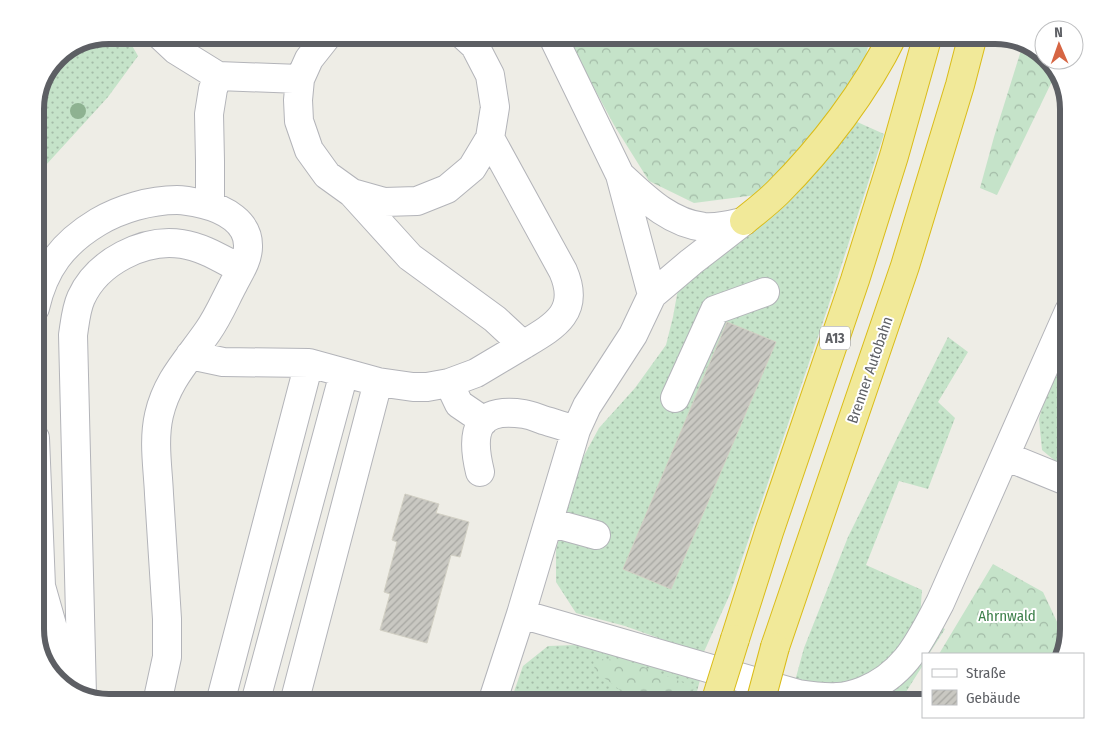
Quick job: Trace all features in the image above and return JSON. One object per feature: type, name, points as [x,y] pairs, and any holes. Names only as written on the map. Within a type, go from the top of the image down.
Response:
[{"type":"highway","points":[[744,222],[778,192],[813,154],[844,114],[888,44]]},
{"type":"highway","name":"A13","points":[[718,694],[769,532],[855,280],[894,156],[925,44]]},
{"type":"highway","name":"Brenner Autobahn","points":[[763,694],[776,648],[905,266],[960,85],[970,44]]},
{"type":"highway","points":[[960,85],[981,44]]},
{"type":"street","points":[[170,44],[218,76],[300,79]]},
{"type":"street","points":[[321,44],[309,59],[300,79],[299,121],[309,150],[327,175],[352,193],[410,257],[496,318],[523,345]]},
{"type":"street","points":[[352,193],[384,202],[416,201],[447,189],[472,168],[490,138],[495,107],[490,75],[473,44]]},
{"type":"street","points":[[558,44],[620,175],[652,296]]},
{"type":"street","points":[[210,206],[209,114],[213,90],[218,76]]},
{"type":"street","points":[[190,355],[223,362],[309,363],[378,382],[427,387],[449,383],[476,373],[545,332],[567,309],[570,292],[568,282],[490,138]]},
{"type":"street","points":[[620,175],[646,199],[667,214],[687,223],[704,227],[744,222]]},
{"type":"street","points":[[44,282],[60,253],[71,241],[98,222],[112,215],[157,202],[177,200],[210,206],[224,212],[240,224],[245,231],[249,245],[242,269],[209,330],[178,372],[168,390],[162,405],[157,428],[156,450],[167,638],[166,657],[159,694]]},
{"type":"street","points":[[495,694],[522,614],[576,430],[588,406],[633,335],[652,296],[691,262],[744,222]]},
{"type":"street","points":[[82,689],[74,335],[77,309],[82,296],[96,276],[116,259],[138,248],[158,243],[169,242],[196,247],[242,269]]},
{"type":"street","points":[[675,398],[715,310],[765,292]]},
{"type":"street","points":[[855,694],[872,688],[897,671],[917,645],[940,603],[1060,331]]},
{"type":"street","points":[[222,694],[309,363]]},
{"type":"street","points":[[257,694],[344,373]]},
{"type":"street","points":[[296,694],[378,382]]},
{"type":"street","points":[[449,383],[459,404],[484,421]]},
{"type":"street","points":[[480,472],[476,455],[478,427],[491,415],[506,412],[526,414],[576,430]]},
{"type":"street","points":[[1005,456],[1060,478]]},
{"type":"street","points":[[550,522],[596,535]]},
{"type":"street","points":[[44,597],[67,678]]},
{"type":"street","points":[[522,614],[798,694]]},
{"type":"green space","points":[[100,44],[131,44],[138,56],[108,97],[44,167],[44,105],[50,80],[57,69],[76,52],[88,47]]},
{"type":"green space","points":[[570,44],[869,44],[858,86],[756,195],[694,203],[649,181],[614,125]]},
{"type":"green space","points":[[1021,49],[1034,57],[1034,70],[1047,70],[1053,79],[997,195],[980,188]]},
{"type":"green space","points":[[855,121],[884,134],[827,310],[730,594],[703,654],[625,626],[576,613],[556,582],[556,550],[579,465],[599,428],[635,388],[666,345],[678,289]]},
{"type":"green space","points":[[948,337],[968,352],[938,402],[955,418],[928,489],[899,481],[866,565],[922,590],[920,617],[945,629],[930,653],[922,653],[922,667],[905,694],[791,694],[804,648],[848,537]]},
{"type":"green space","points":[[1060,357],[1060,465],[1042,450],[1039,419],[1050,379]]},
{"type":"green space","name":"Ahrnwald","points":[[993,564],[1043,592],[1060,628],[1060,638],[1056,653],[940,653]]},
{"type":"green space","points":[[576,645],[701,676],[696,694],[513,694],[523,666],[548,646]]},
{"type":"green space","points":[[593,659],[626,660],[694,687],[692,694],[624,694],[595,671]]},
{"type":"building","points":[[727,322],[776,342],[671,589],[623,569]]},
{"type":"building","points":[[405,494],[439,504],[436,513],[469,522],[460,557],[451,555],[427,643],[380,630],[390,594],[384,592],[397,542],[392,540]]}]
